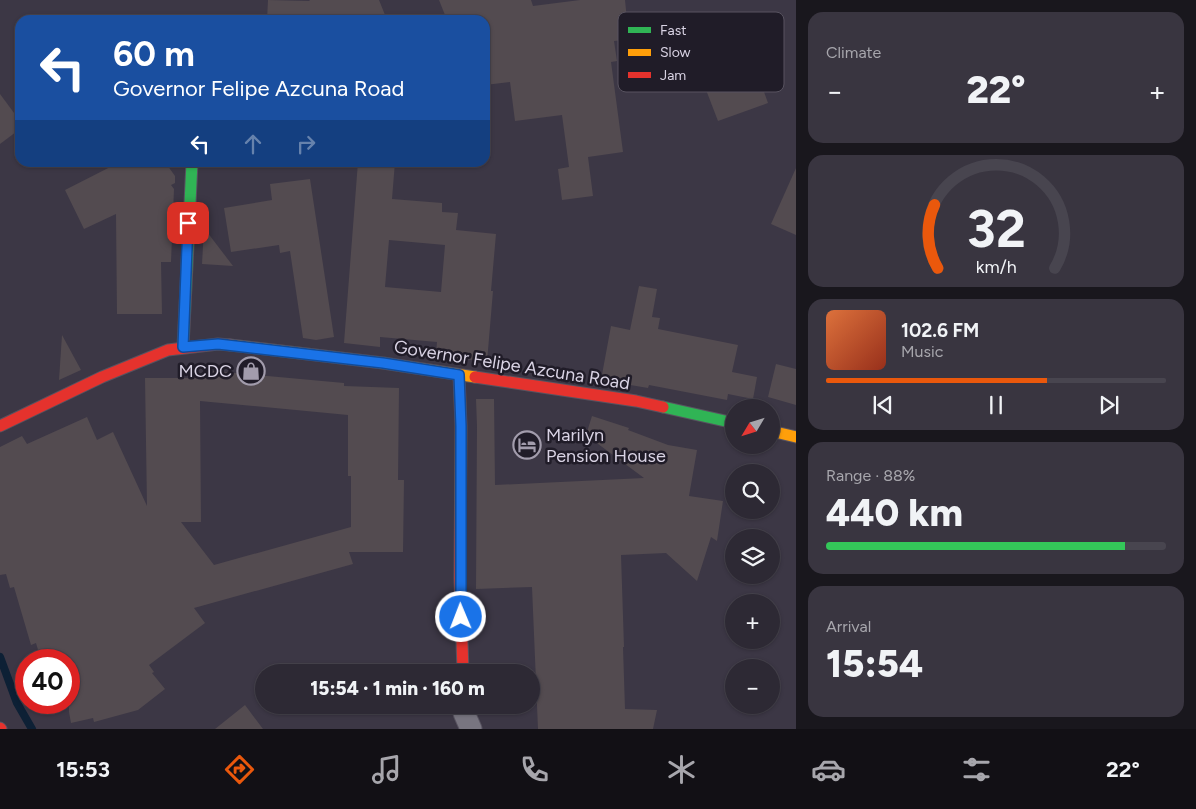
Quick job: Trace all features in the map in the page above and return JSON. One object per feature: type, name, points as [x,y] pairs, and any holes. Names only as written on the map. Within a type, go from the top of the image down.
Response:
[{"type":"street","points":[[183,347],[192,167]]},
{"type":"street","name":"Governor Felipe Azcuna Road","points":[[0,426],[102,377],[168,350],[218,344],[383,363],[636,402],[725,421]]},
{"type":"street","points":[[459,375],[461,426],[460,579],[463,664]]},
{"type":"street","points":[[780,433],[796,436]]},
{"type":"street","points":[[464,714],[471,729]]},
{"type":"building","points":[[268,0],[379,0],[385,15],[267,15]]},
{"type":"building","points":[[439,0],[531,0],[533,6],[580,0],[625,0],[626,12],[618,12],[618,41],[614,41],[617,61],[611,62],[623,152],[588,157],[593,196],[562,200],[558,169],[569,167],[562,115],[515,121],[510,82],[490,84],[490,15],[445,15]]},
{"type":"building","points":[[707,92],[764,92],[768,103],[718,121]]},
{"type":"building","points":[[0,94],[15,114],[15,133],[0,144]]},
{"type":"building","points":[[110,167],[169,167],[175,176],[175,183],[171,185],[174,189],[171,262],[161,262],[162,314],[117,314],[116,214],[84,229],[65,190]]},
{"type":"building","points":[[358,167],[395,167],[392,199],[442,203],[442,212],[458,213],[456,230],[496,234],[487,362],[436,355],[437,342],[380,337],[380,347],[344,343]],"holes":[[[389,240],[445,245],[441,292],[385,287]]]},
{"type":"building","points":[[796,168],[796,235],[771,224]]},
{"type":"building","points":[[310,179],[334,337],[316,340],[303,338],[290,251],[280,253],[279,245],[231,252],[224,208],[272,200],[270,184]]},
{"type":"building","points":[[204,228],[233,266],[202,264]]},
{"type":"building","points":[[639,286],[657,289],[652,317],[660,318],[658,329],[738,345],[732,372],[757,377],[753,399],[728,394],[727,399],[725,400],[649,385],[648,388],[601,380],[611,326],[630,330]]},
{"type":"building","points":[[62,335],[81,370],[59,380]]},
{"type":"building","points":[[776,364],[796,369],[796,405],[768,397]]},
{"type":"building","points":[[213,371],[344,383],[344,386],[399,388],[398,480],[404,480],[403,552],[349,552],[353,564],[194,608],[205,623],[149,665],[154,672],[152,673],[165,689],[138,710],[94,722],[93,718],[71,723],[69,714],[80,714],[80,649],[38,649],[36,643],[31,645],[14,587],[10,588],[6,574],[0,575],[0,447],[22,436],[27,444],[87,417],[97,440],[113,432],[147,506],[145,378],[212,378]],"holes":[[[200,401],[348,415],[348,476],[351,476],[351,527],[214,565],[181,522],[201,522]]]},
{"type":"building","points":[[476,399],[494,399],[495,485],[644,478],[586,435],[592,416],[629,428],[628,430],[668,445],[697,450],[689,496],[723,501],[717,541],[711,537],[697,581],[666,553],[621,555],[625,709],[657,710],[653,729],[538,729],[537,714],[540,714],[540,664],[535,664],[532,587],[476,589]]},
{"type":"building","points":[[245,705],[263,729],[215,729]]},
{"type":"waterway","points":[[0,657],[17,703],[32,729]]},
{"type":"traffic: fast","points":[[183,347],[192,167]]},
{"type":"traffic: fast","points":[[663,407],[725,421]]},
{"type":"traffic: slow","points":[[230,345],[383,363],[475,377]]},
{"type":"traffic: slow","points":[[780,433],[796,437]]},
{"type":"traffic: jam","points":[[0,426],[102,377],[168,350],[218,344],[230,345]]},
{"type":"traffic: jam","points":[[459,375],[461,426],[460,579],[463,664]]},
{"type":"traffic: jam","points":[[475,377],[636,401],[663,407]]},
{"type":"place","name":"MCDC","points":[[251,371]]},
{"type":"place","name":"Marilyn Pension House","points":[[527,445]]},
{"type":"route","points":[[188,223],[183,347],[218,344],[383,363],[459,375],[461,426],[461,617]]}]
